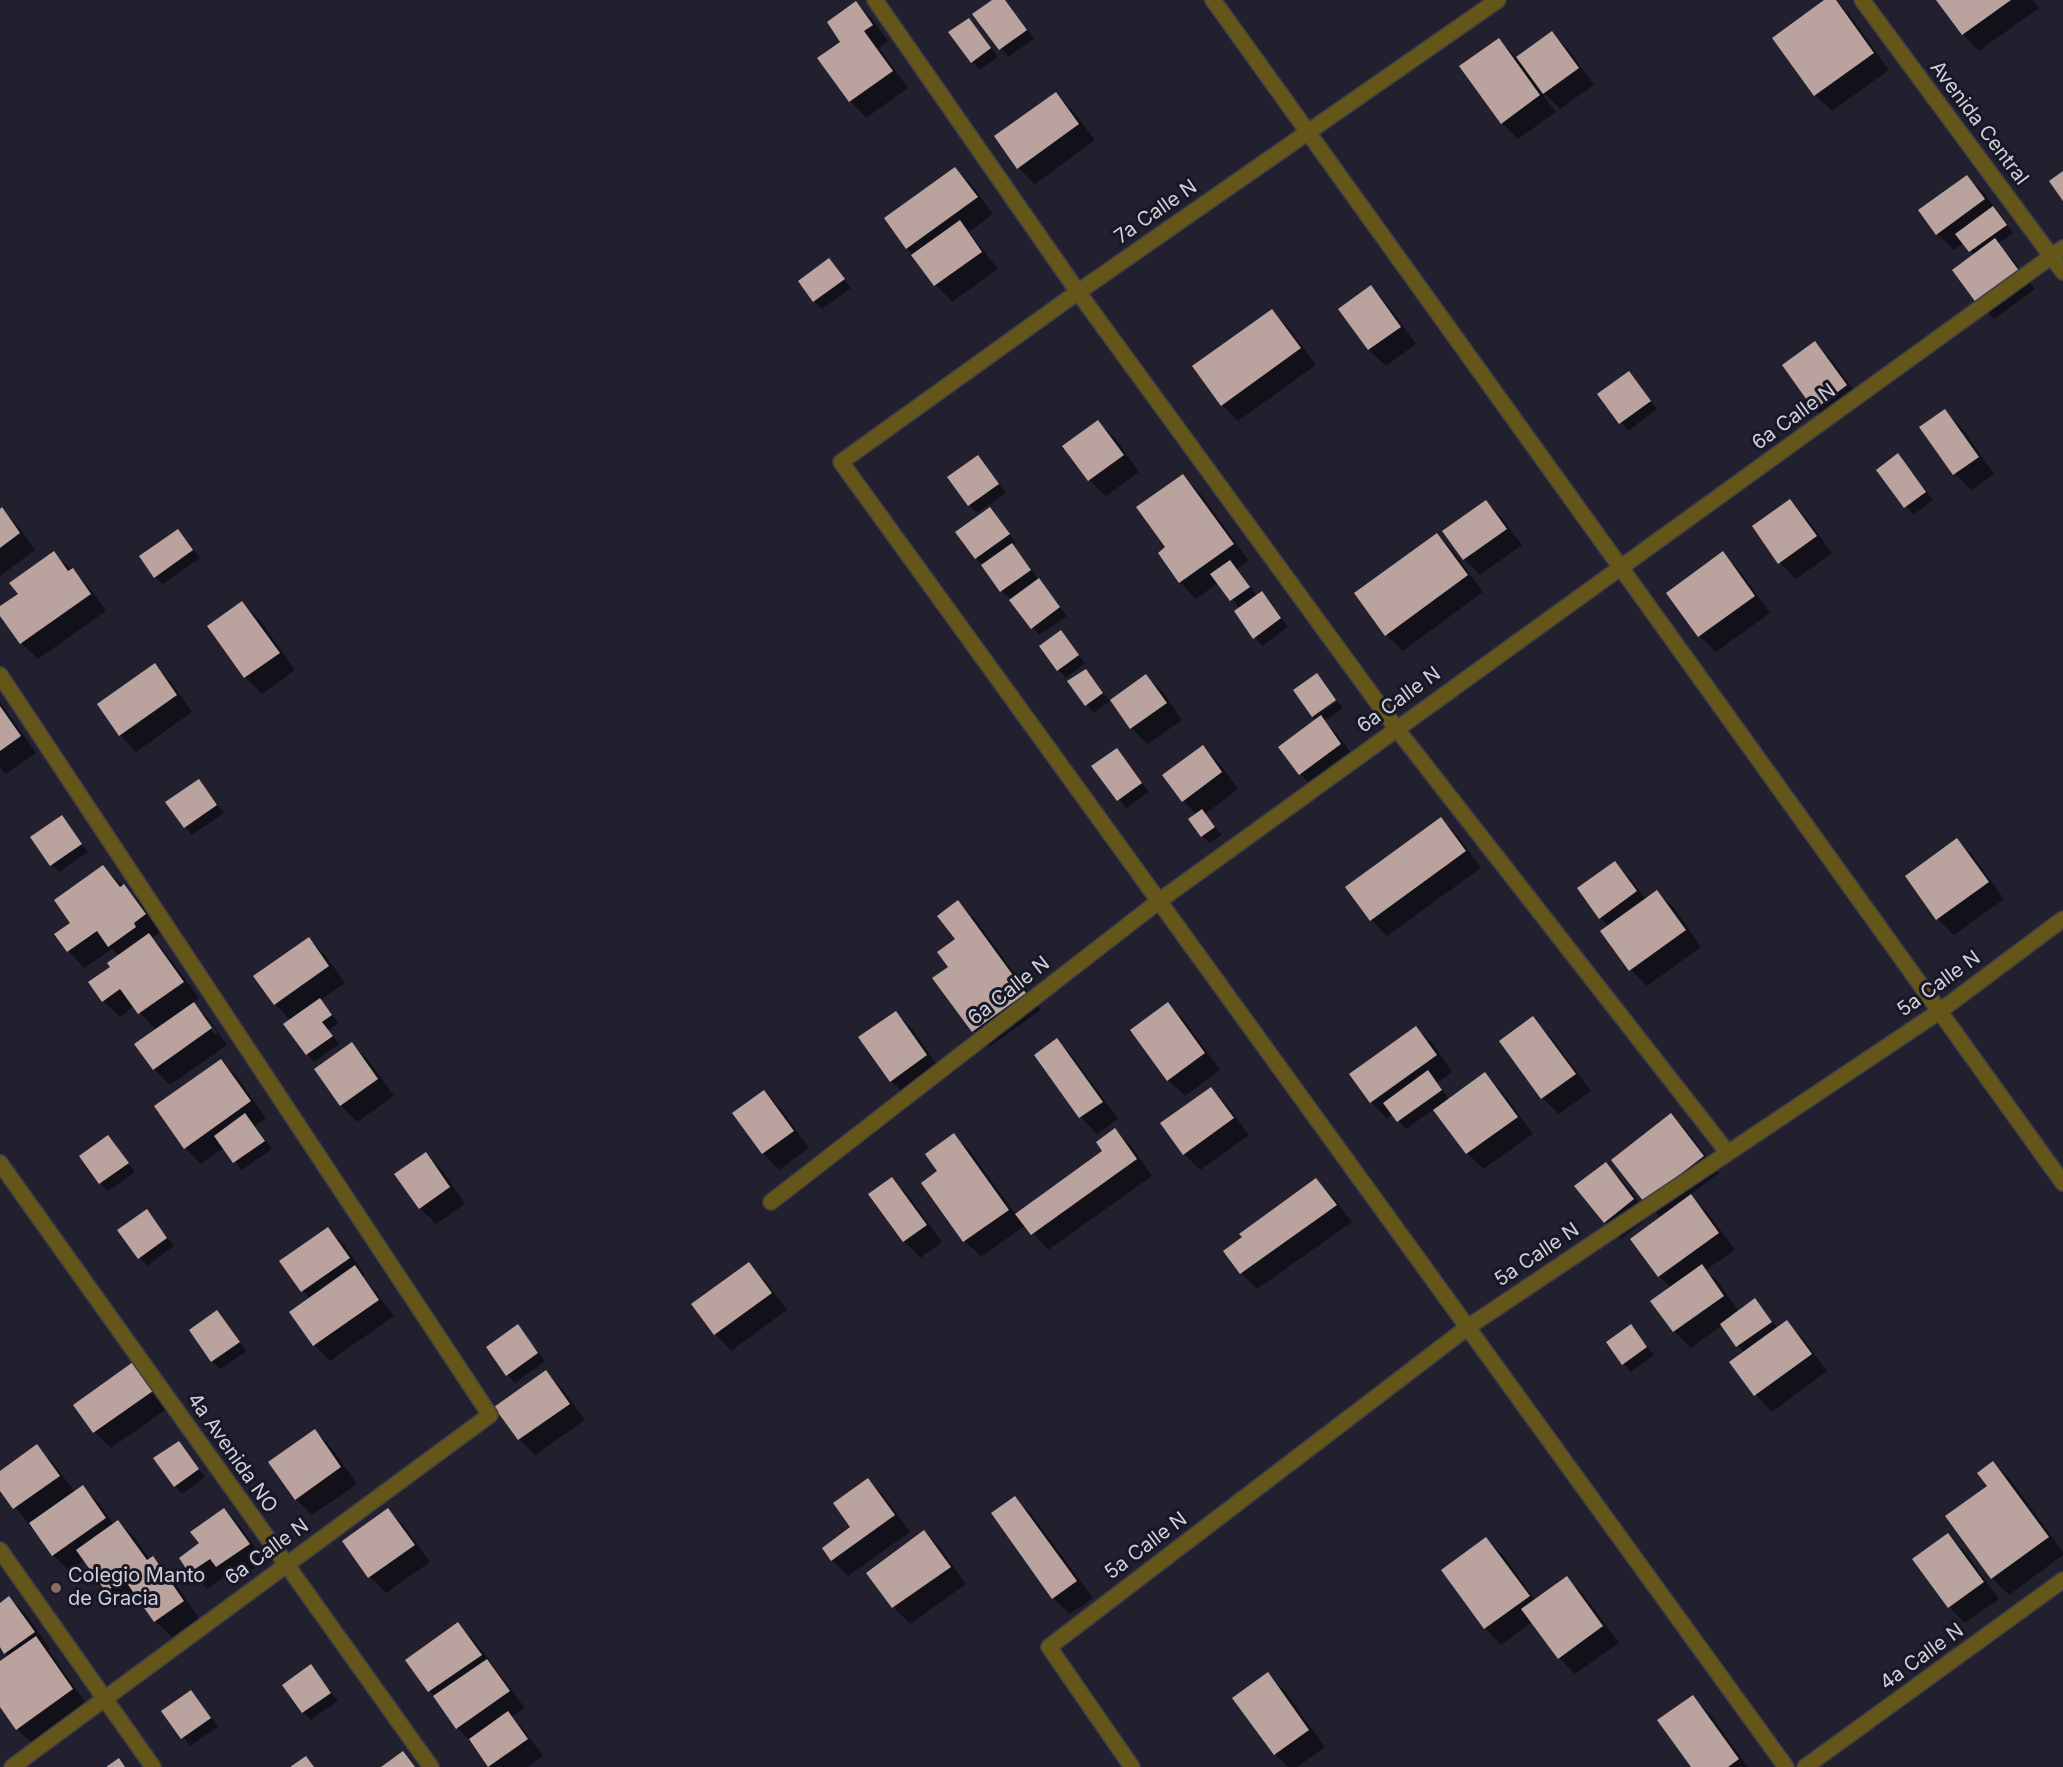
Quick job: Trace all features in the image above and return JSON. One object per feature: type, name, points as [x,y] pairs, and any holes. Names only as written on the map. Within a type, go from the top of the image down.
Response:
[{"type":"street","points":[[867,0],[1396,728],[1728,1153]]},
{"type":"street","points":[[875,0],[1078,292]]},
{"type":"street","points":[[1213,0],[2063,1183]]},
{"type":"street","name":"7a Calle N","points":[[1159,901],[841,462],[1078,292],[1498,0]]},
{"type":"street","name":"Avenida Central","points":[[1862,0],[2057,252],[2063,272]]},
{"type":"street","name":"6a Calle N","points":[[771,1202],[1159,901],[2057,252]]},
{"type":"street","name":"6a Calle N","points":[[0,675],[490,1415],[12,1767]]},
{"type":"street","points":[[1159,901],[1786,1767]]},
{"type":"street","name":"5a Calle N","points":[[1132,1767],[1049,1647],[1468,1327],[1940,1011],[2063,919]]},
{"type":"street","name":"4a Avenida NO","points":[[0,1163],[431,1767]]},
{"type":"street","points":[[0,1550],[153,1767]]},
{"type":"street","name":"4a Calle N","points":[[1805,1767],[2063,1580]]},
{"type":"building","points":[[992,0],[1005,0],[1027,30],[999,50],[972,14]]},
{"type":"building","points":[[1824,0],[1836,0],[1874,53],[1814,96],[1772,38]]},
{"type":"building","points":[[1936,0],[2011,0],[1962,35]]},
{"type":"building","points":[[856,1],[873,25],[864,31],[893,71],[849,102],[817,58],[840,42],[827,22]]},
{"type":"building","points":[[969,18],[991,48],[971,63],[948,32]]},
{"type":"building","points":[[1552,31],[1579,68],[1543,94],[1516,57]]},
{"type":"building","points":[[1499,38],[1540,95],[1501,124],[1459,66]]},
{"type":"building","points":[[1056,92],[1079,124],[1017,169],[994,136]]},
{"type":"building","points":[[955,167],[978,197],[906,249],[884,218]]},
{"type":"building","points":[[2063,171],[2063,201],[2049,181]]},
{"type":"building","points":[[1967,175],[1985,199],[1936,235],[1918,210]]},
{"type":"building","points":[[1993,206],[2007,225],[1969,252],[1955,234]]},
{"type":"building","points":[[960,220],[982,252],[934,286],[911,255]]},
{"type":"building","points":[[1995,238],[2020,272],[1977,304],[1952,270]]},
{"type":"building","points":[[829,258],[845,279],[813,302],[798,281]]},
{"type":"building","points":[[1371,285],[1401,327],[1368,350],[1338,309]]},
{"type":"building","points":[[1272,309],[1301,348],[1221,406],[1192,366]]},
{"type":"building","points":[[1815,341],[1847,385],[1814,410],[1782,365]]},
{"type":"building","points":[[1629,371],[1651,401],[1619,424],[1597,394]]},
{"type":"building","points":[[1945,409],[1979,457],[1953,475],[1919,427]]},
{"type":"building","points":[[1098,420],[1124,455],[1088,481],[1062,446]]},
{"type":"building","points":[[1898,453],[1926,492],[1904,508],[1876,470]]},
{"type":"building","points":[[978,455],[999,484],[968,506],[947,477]]},
{"type":"building","points":[[1183,474],[1234,544],[1179,583],[1158,553],[1165,547],[1136,507]]},
{"type":"building","points":[[1790,499],[1817,536],[1778,564],[1752,526]]},
{"type":"building","points":[[1486,500],[1507,529],[1463,560],[1442,531]]},
{"type":"building","points":[[2,507],[20,533],[0,548],[0,509]]},
{"type":"building","points":[[990,507],[1010,534],[975,559],[955,532]]},
{"type":"building","points":[[178,529],[193,550],[154,578],[139,556]]},
{"type":"building","points":[[1437,533],[1468,575],[1385,636],[1354,593]]},
{"type":"building","points":[[1012,543],[1031,570],[1000,592],[981,565]]},
{"type":"building","points":[[54,551],[68,571],[73,568],[91,594],[20,644],[0,616],[0,606],[18,594],[9,583]]},
{"type":"building","points":[[1723,551],[1755,596],[1698,637],[1666,593]]},
{"type":"building","points":[[1230,560],[1250,587],[1230,601],[1210,574]]},
{"type":"building","points":[[1039,578],[1060,607],[1031,629],[1009,600]]},
{"type":"building","points":[[1262,591],[1281,618],[1253,639],[1234,611]]},
{"type":"building","points":[[242,601],[280,653],[244,678],[207,626]]},
{"type":"building","points":[[1061,630],[1079,655],[1057,671],[1039,646]]},
{"type":"building","points":[[155,663],[177,695],[119,736],[97,704]]},
{"type":"building","points":[[1086,669],[1103,693],[1085,706],[1067,681]]},
{"type":"building","points":[[1317,673],[1336,700],[1312,717],[1293,690]]},
{"type":"building","points":[[1146,674],[1167,703],[1130,729],[1110,700]]},
{"type":"building","points":[[0,706],[21,736],[0,751]]},
{"type":"building","points":[[1321,715],[1341,744],[1299,775],[1278,747]]},
{"type":"building","points":[[1203,745],[1222,772],[1182,802],[1162,775]]},
{"type":"building","points":[[1117,748],[1142,783],[1117,801],[1091,766]]},
{"type":"building","points":[[199,779],[217,805],[184,828],[165,802]]},
{"type":"building","points":[[1202,809],[1215,827],[1201,837],[1188,819]]},
{"type":"building","points":[[62,815],[82,844],[50,866],[30,837]]},
{"type":"building","points":[[1441,817],[1466,851],[1370,921],[1345,887]]},
{"type":"building","points":[[1957,838],[1989,882],[1936,920],[1905,876]]},
{"type":"building","points":[[1615,861],[1637,891],[1599,919],[1577,888]]},
{"type":"building","points":[[103,865],[120,887],[124,884],[146,914],[134,923],[136,927],[108,947],[97,931],[67,952],[54,934],[70,923],[54,900]]},
{"type":"building","points":[[1657,890],[1686,930],[1629,971],[1600,931]]},
{"type":"building","points":[[958,900],[1026,993],[972,1032],[932,978],[948,967],[937,952],[955,939],[937,916]]},
{"type":"building","points":[[149,933],[184,982],[138,1014],[120,989],[102,1002],[88,982],[110,967],[107,963]]},
{"type":"building","points":[[309,937],[329,966],[274,1005],[253,976]]},
{"type":"building","points":[[320,998],[332,1015],[322,1022],[333,1036],[306,1055],[283,1024]]},
{"type":"building","points":[[194,1002],[212,1028],[153,1070],[134,1044]]},
{"type":"building","points":[[1168,1002],[1205,1053],[1167,1081],[1130,1030]]},
{"type":"building","points":[[896,1011],[927,1055],[890,1082],[858,1037]]},
{"type":"building","points":[[1533,1016],[1576,1074],[1541,1099],[1499,1041]]},
{"type":"building","points":[[1416,1026],[1437,1055],[1370,1103],[1349,1074]]},
{"type":"building","points":[[1057,1038],[1103,1102],[1079,1118],[1034,1055]]},
{"type":"building","points":[[352,1042],[378,1079],[340,1106],[314,1069]]},
{"type":"building","points":[[221,1059],[251,1101],[184,1149],[154,1106]]},
{"type":"building","points":[[1428,1070],[1442,1090],[1397,1122],[1383,1103]]},
{"type":"building","points":[[1485,1072],[1518,1117],[1466,1154],[1433,1110]]},
{"type":"building","points":[[1211,1087],[1234,1118],[1183,1155],[1160,1123]]},
{"type":"building","points":[[764,1090],[794,1131],[762,1154],[732,1113]]},
{"type":"building","points":[[245,1113],[265,1141],[233,1163],[214,1136]]},
{"type":"building","points":[[1671,1113],[1704,1156],[1644,1202],[1611,1160]]},
{"type":"building","points":[[1115,1128],[1137,1159],[1031,1235],[1015,1214],[1102,1151],[1096,1142]]},
{"type":"building","points":[[954,1133],[1009,1210],[963,1242],[921,1183],[937,1171],[925,1154]]},
{"type":"building","points":[[108,1135],[129,1163],[99,1184],[79,1156]]},
{"type":"building","points":[[426,1152],[450,1187],[419,1209],[394,1174]]},
{"type":"building","points":[[1606,1162],[1634,1199],[1604,1223],[1574,1186]]},
{"type":"building","points":[[892,1177],[927,1225],[903,1242],[868,1194]]},
{"type":"building","points":[[1316,1178],[1337,1205],[1240,1274],[1223,1251],[1242,1237],[1239,1234]]},
{"type":"building","points":[[1691,1194],[1719,1233],[1658,1277],[1630,1239]]},
{"type":"building","points":[[147,1209],[167,1238],[138,1259],[117,1230]]},
{"type":"building","points":[[328,1227],[350,1258],[301,1292],[279,1261]]},
{"type":"building","points":[[749,1262],[772,1293],[714,1335],[691,1304]]},
{"type":"building","points":[[1702,1264],[1724,1296],[1673,1332],[1650,1301]]},
{"type":"building","points":[[355,1265],[379,1300],[313,1346],[289,1312]]},
{"type":"building","points":[[1755,1298],[1772,1322],[1736,1347],[1720,1324]]},
{"type":"building","points":[[217,1310],[240,1342],[211,1362],[189,1330]]},
{"type":"building","points":[[1787,1320],[1812,1354],[1754,1396],[1729,1362]]},
{"type":"building","points":[[518,1324],[538,1353],[506,1376],[486,1347]]},
{"type":"building","points":[[1631,1324],[1647,1347],[1622,1365],[1606,1342]]},
{"type":"building","points":[[133,1362],[153,1391],[93,1433],[73,1405]]},
{"type":"building","points":[[546,1370],[570,1404],[518,1440],[494,1407]]},
{"type":"building","points":[[315,1429],[341,1467],[295,1500],[268,1462]]},
{"type":"building","points":[[179,1441],[199,1469],[174,1487],[153,1458]]},
{"type":"building","points":[[37,1444],[60,1476],[13,1509],[0,1491],[0,1471]]},
{"type":"building","points":[[1993,1461],[2049,1537],[1991,1579],[1945,1516],[1987,1486],[1977,1473]]},
{"type":"building","points":[[868,1478],[895,1515],[831,1561],[822,1548],[850,1527],[833,1503]]},
{"type":"building","points":[[83,1485],[106,1518],[52,1556],[29,1523]]},
{"type":"building","points":[[1015,1496],[1077,1581],[1052,1599],[991,1513]]},
{"type":"building","points":[[224,1508],[250,1544],[216,1567],[210,1559],[189,1573],[179,1558],[199,1543],[190,1532]]},
{"type":"building","points":[[388,1508],[415,1545],[368,1578],[342,1541]]},
{"type":"building","points":[[118,1520],[147,1560],[153,1556],[184,1601],[154,1622],[124,1579],[106,1592],[76,1550]]},
{"type":"building","points":[[924,1530],[951,1567],[892,1608],[866,1573]]},
{"type":"building","points":[[1948,1533],[1984,1582],[1948,1608],[1912,1559]]},
{"type":"building","points":[[1486,1537],[1530,1596],[1484,1629],[1441,1570]]},
{"type":"building","points":[[1567,1576],[1603,1626],[1558,1659],[1521,1609]]},
{"type":"building","points":[[9,1596],[35,1632],[4,1654],[0,1647],[0,1603]]},
{"type":"building","points":[[458,1622],[482,1655],[428,1692],[405,1660]]},
{"type":"building","points":[[36,1636],[73,1689],[16,1730],[0,1707],[0,1661]]},
{"type":"building","points":[[487,1659],[510,1691],[456,1729],[433,1696]]},
{"type":"building","points":[[311,1664],[331,1693],[302,1713],[282,1685]]},
{"type":"building","points":[[1268,1672],[1309,1730],[1274,1755],[1232,1698]]},
{"type":"building","points":[[191,1690],[211,1718],[181,1739],[161,1711]]},
{"type":"building","points":[[1693,1695],[1739,1759],[1728,1767],[1691,1767],[1657,1720]]},
{"type":"building","points":[[508,1711],[528,1739],[488,1767],[469,1739]]},
{"type":"building","points":[[403,1751],[415,1767],[381,1767]]},
{"type":"building","points":[[306,1756],[314,1767],[290,1767]]},
{"type":"building","points":[[119,1758],[125,1767],[106,1767]]},
{"type":"place","name":"Colegio Manto de Gracia","points":[[56,1588]]}]
